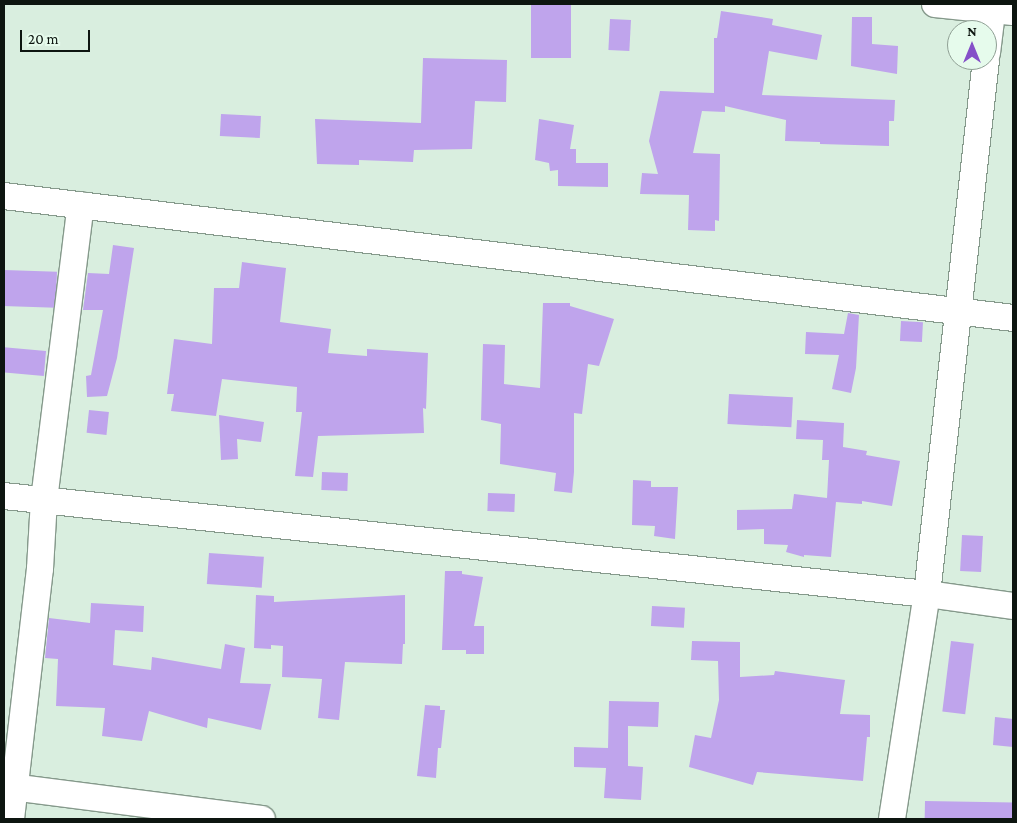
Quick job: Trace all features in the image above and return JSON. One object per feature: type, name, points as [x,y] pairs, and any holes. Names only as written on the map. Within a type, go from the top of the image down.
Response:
[{"type":"street","points":[[935,4],[999,9]]},
{"type":"street","points":[[892,819],[927,594],[985,70]]},
{"type":"street","points":[[4,196],[1013,318]]},
{"type":"street","points":[[11,819],[10,787],[40,569],[44,500],[81,206]]},
{"type":"street","points":[[4,496],[927,594],[1013,606]]},
{"type":"street","points":[[10,787],[262,819]]},
{"type":"building","points":[[531,4],[571,4],[571,58],[531,58]]},
{"type":"building","points":[[721,11],[773,19],[772,25],[822,35],[817,60],[769,51],[762,95],[895,100],[894,121],[889,121],[889,146],[820,144],[820,142],[785,141],[786,120],[725,106],[725,112],[702,111],[693,153],[720,154],[719,221],[715,220],[715,231],[688,230],[689,195],[640,194],[642,173],[658,174],[649,141],[660,91],[714,93],[714,38],[717,38]]},
{"type":"building","points":[[852,17],[872,17],[872,44],[898,46],[897,74],[851,66]]},
{"type":"building","points":[[610,19],[631,20],[629,51],[608,50]]},
{"type":"building","points":[[423,58],[507,60],[506,102],[475,101],[472,149],[414,150],[413,162],[359,160],[359,165],[317,164],[315,119],[421,123]]},
{"type":"building","points":[[221,114],[261,116],[260,138],[220,136]]},
{"type":"building","points":[[539,119],[574,125],[570,149],[576,149],[576,163],[608,163],[608,187],[558,186],[558,170],[550,171],[549,163],[535,160]]},
{"type":"building","points":[[113,245],[134,248],[117,358],[107,396],[87,397],[86,376],[91,375],[103,310],[83,310],[88,273],[109,274]]},
{"type":"building","points":[[242,262],[286,268],[280,322],[331,329],[328,353],[367,356],[367,349],[428,353],[426,409],[423,408],[424,433],[318,436],[313,477],[295,476],[302,412],[296,412],[297,387],[222,379],[216,416],[171,411],[174,394],[167,394],[174,339],[212,344],[214,288],[239,288]]},
{"type":"building","points":[[4,270],[57,272],[56,308],[4,306]]},
{"type":"building","points":[[543,303],[570,303],[570,306],[614,319],[599,366],[588,364],[582,414],[574,413],[572,493],[554,491],[556,473],[500,464],[501,424],[481,420],[483,344],[505,345],[504,384],[540,388]]},
{"type":"building","points":[[848,313],[859,315],[856,368],[851,393],[832,389],[839,355],[805,354],[806,332],[844,334]]},
{"type":"building","points":[[901,321],[923,322],[922,342],[900,341]]},
{"type":"building","points":[[4,347],[46,351],[44,376],[4,372]]},
{"type":"building","points":[[729,394],[793,397],[791,427],[727,424]]},
{"type":"building","points":[[89,410],[109,412],[106,435],[87,433]]},
{"type":"building","points":[[219,415],[264,422],[261,442],[237,439],[238,459],[221,460]]},
{"type":"building","points":[[797,420],[844,423],[843,447],[867,451],[866,455],[900,461],[892,506],[862,501],[862,504],[836,502],[831,557],[804,555],[804,557],[786,552],[788,545],[764,544],[764,529],[737,530],[737,510],[792,509],[794,494],[827,498],[829,460],[822,460],[823,440],[796,439]]},
{"type":"building","points":[[322,472],[348,473],[347,491],[321,490]]},
{"type":"building","points":[[633,480],[651,481],[651,487],[678,487],[675,539],[654,536],[655,526],[632,525]]},
{"type":"building","points":[[488,493],[515,494],[514,512],[487,511]]},
{"type":"building","points":[[962,535],[983,536],[981,572],[960,571]]},
{"type":"building","points":[[209,553],[264,557],[262,588],[207,584]]},
{"type":"building","points":[[445,571],[462,571],[462,574],[483,577],[474,626],[484,626],[484,654],[466,654],[466,650],[442,650]]},
{"type":"building","points":[[256,595],[274,596],[274,602],[405,595],[405,644],[403,644],[402,664],[345,662],[339,720],[318,718],[322,679],[282,677],[283,646],[271,645],[271,649],[254,648]]},
{"type":"building","points":[[91,603],[144,606],[143,632],[115,630],[113,665],[151,670],[152,657],[221,669],[225,644],[245,648],[240,683],[271,684],[261,730],[208,718],[207,728],[149,711],[142,741],[102,736],[105,708],[56,706],[58,659],[45,658],[49,618],[90,623]]},
{"type":"building","points":[[652,606],[685,608],[684,628],[651,626]]},
{"type":"building","points":[[692,641],[740,642],[740,677],[774,675],[775,671],[845,680],[840,714],[870,715],[870,737],[867,737],[863,781],[757,772],[753,785],[689,767],[695,735],[711,738],[719,700],[718,661],[691,660]]},
{"type":"building","points":[[951,641],[974,644],[965,714],[942,711]]},
{"type":"building","points":[[609,701],[659,702],[658,727],[628,726],[628,766],[643,767],[641,800],[604,798],[606,768],[574,767],[574,747],[608,748]]},
{"type":"building","points":[[425,705],[440,706],[440,710],[445,710],[441,748],[438,748],[436,778],[417,776]]},
{"type":"building","points":[[995,717],[1013,719],[1013,747],[993,745]]},
{"type":"building","points":[[925,801],[1013,803],[1013,819],[925,819]]}]
